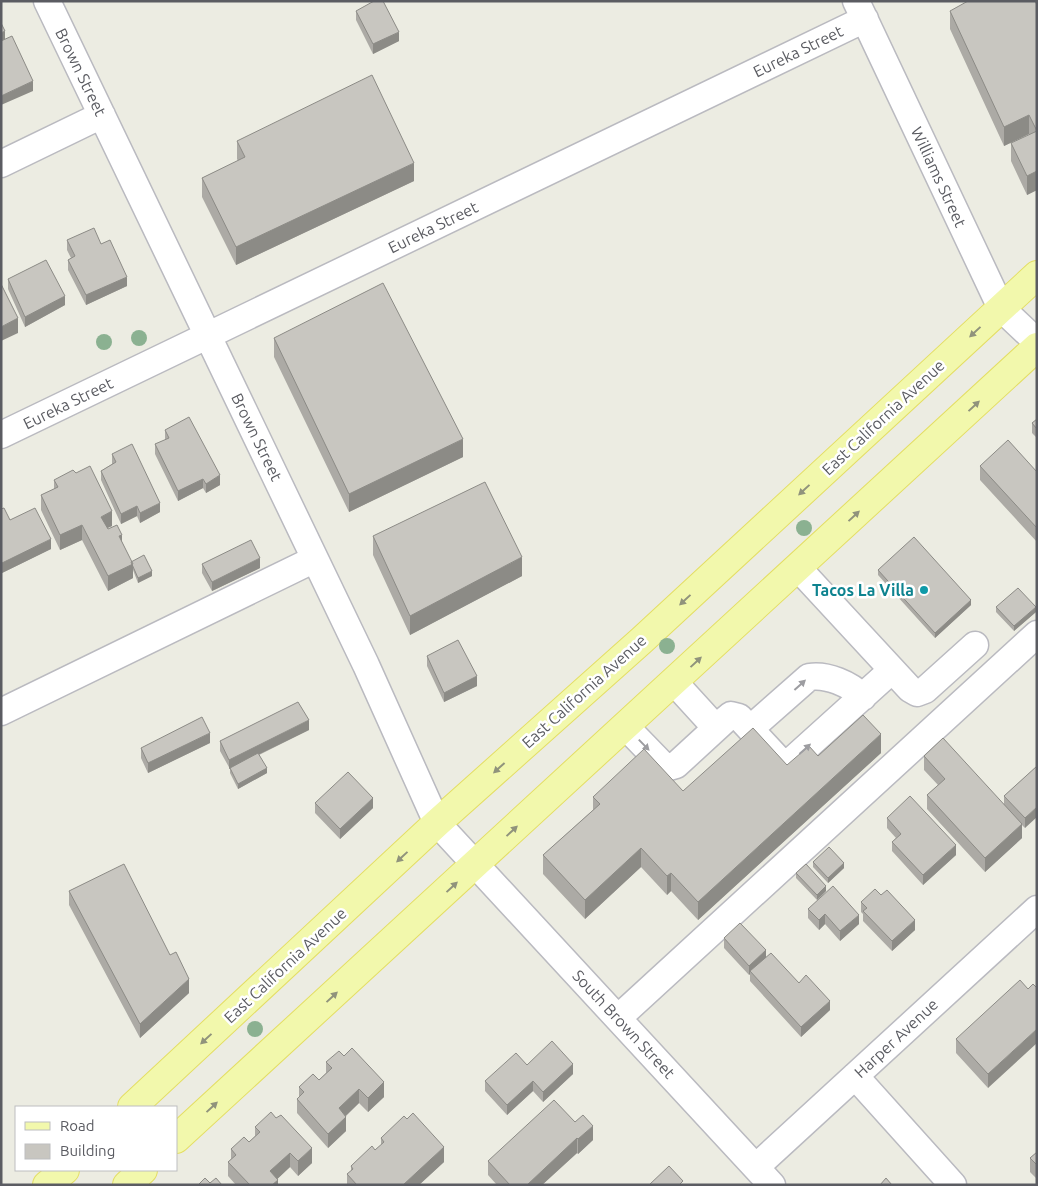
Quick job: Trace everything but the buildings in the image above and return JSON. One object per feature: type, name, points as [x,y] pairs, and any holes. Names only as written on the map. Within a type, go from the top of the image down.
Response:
[{"type":"main road","name":"East California Avenue","points":[[133,1106],[437,824],[642,640],[1037,275]]},
{"type":"main road","points":[[178,1138],[1037,347]]},
{"type":"main road","points":[[47,1185],[63,1171]]},
{"type":"main road","points":[[127,1185],[142,1171]]},
{"type":"street","name":"Brown Street","points":[[47,1],[366,665],[437,824],[476,864]]},
{"type":"street","name":"Williams Street","points":[[860,10],[1001,308],[1037,342]]},
{"type":"street","name":"Eureka Street","points":[[1,435],[208,335],[860,10]]},
{"type":"street","points":[[1,164],[102,115]]},
{"type":"street","points":[[1,712],[315,559]]},
{"type":"street","points":[[798,568],[910,690],[917,693],[925,690],[975,645]]},
{"type":"street","points":[[618,1018],[1037,634]]},
{"type":"street","points":[[626,727],[662,764],[669,767],[676,765],[731,715],[739,717],[779,760],[785,763],[790,762],[892,670]]},
{"type":"street","points":[[750,729],[809,677],[819,675],[828,678],[856,689],[863,696]]},
{"type":"street","points":[[674,682],[716,728]]},
{"type":"street","name":"South Brown Street","points":[[476,864],[764,1176]]},
{"type":"street","name":"Harper Avenue","points":[[764,1176],[855,1076],[1035,914]]},
{"type":"street","points":[[855,1076],[954,1185]]},
{"type":"place","name":"Tacos La Villa","points":[[924,590]]}]
